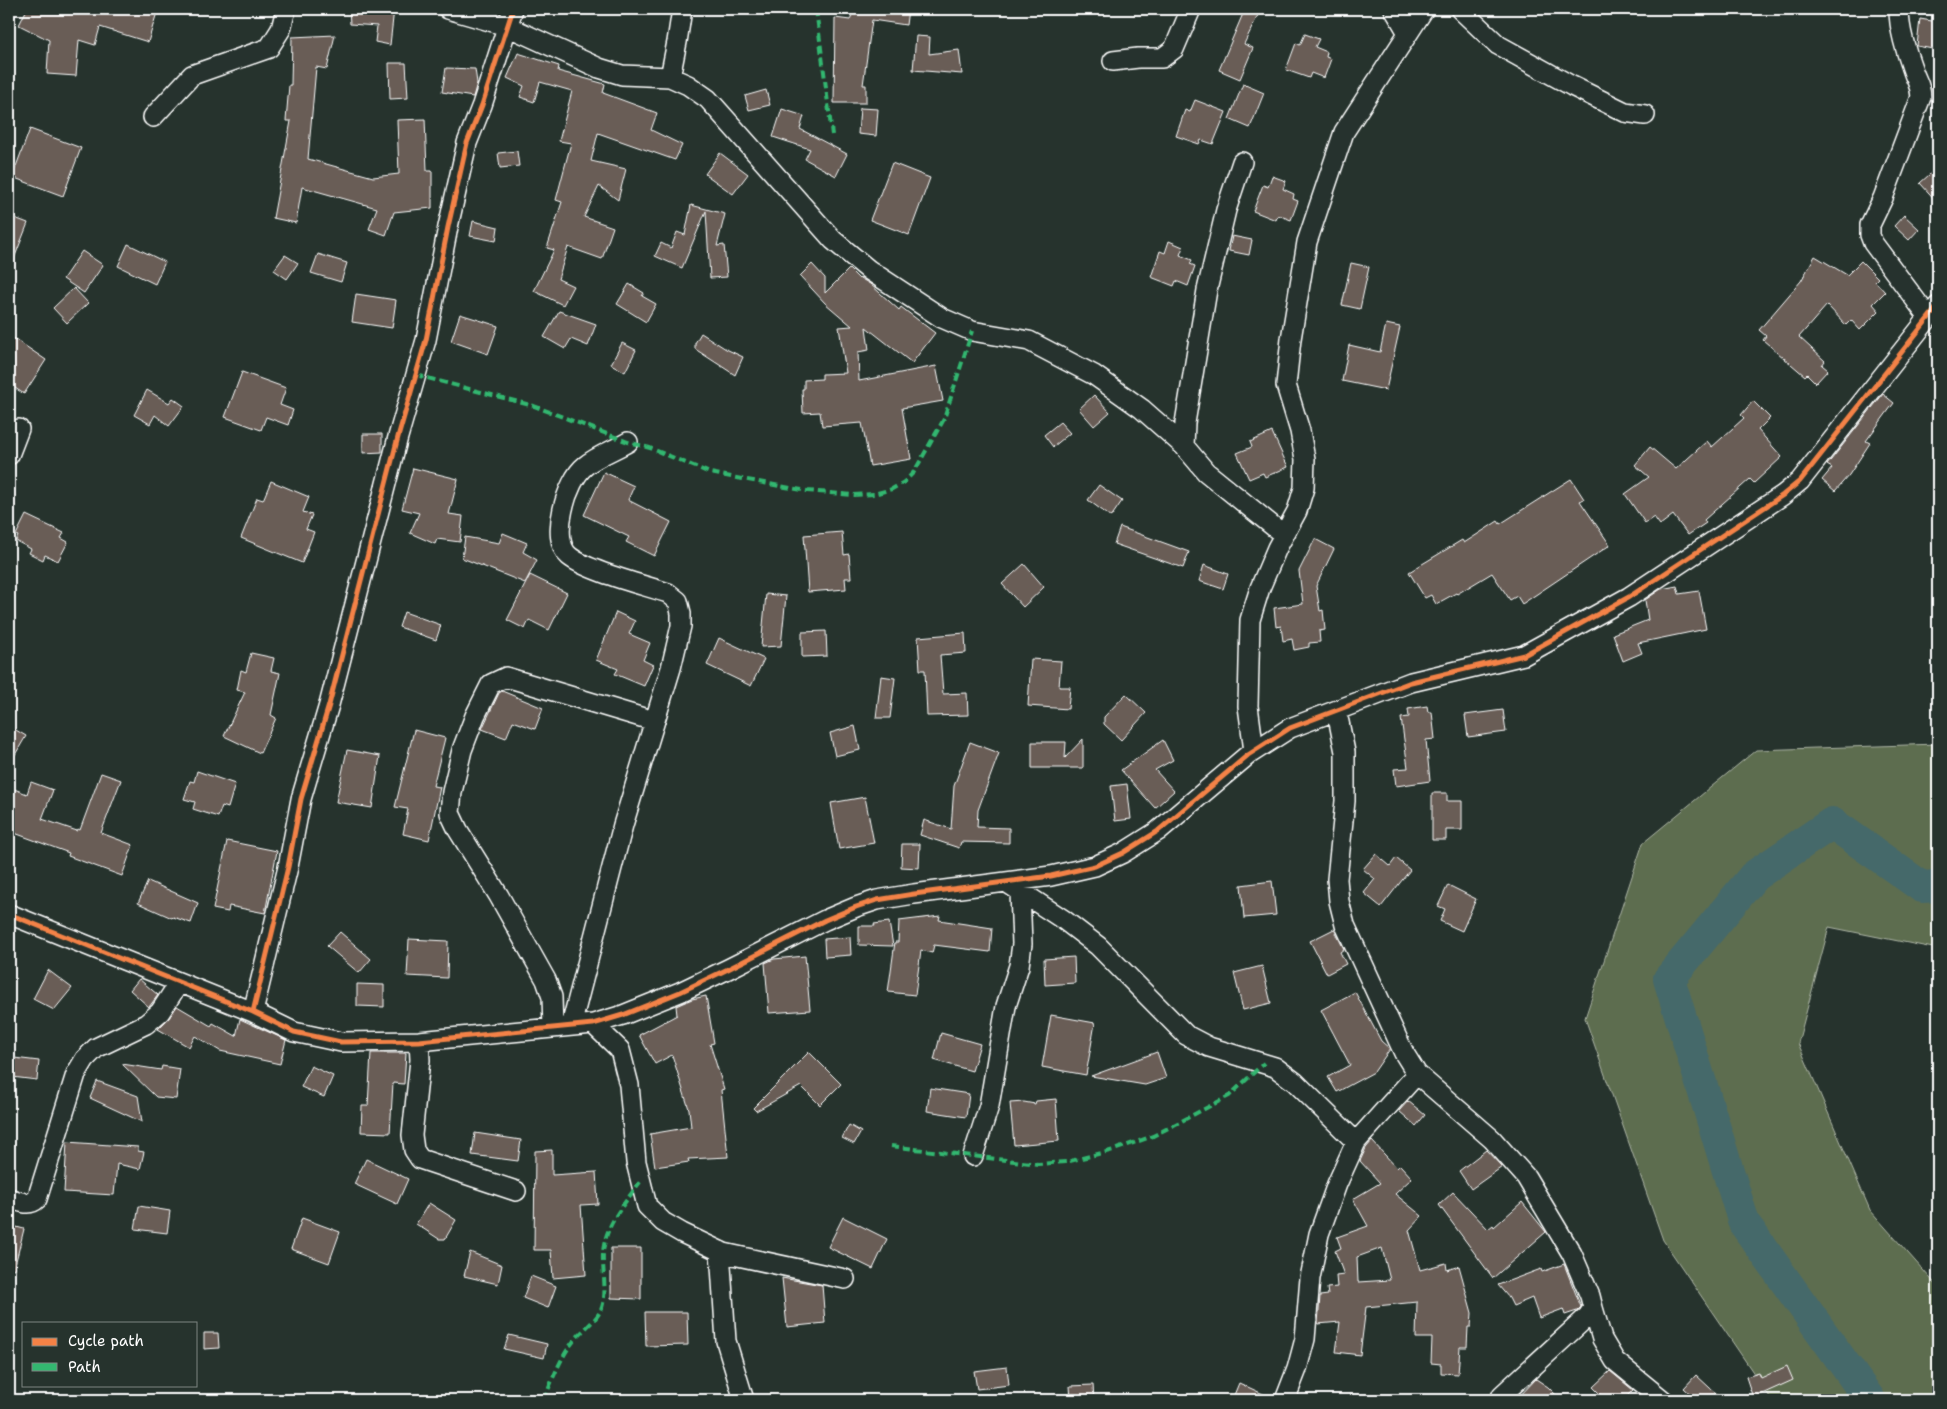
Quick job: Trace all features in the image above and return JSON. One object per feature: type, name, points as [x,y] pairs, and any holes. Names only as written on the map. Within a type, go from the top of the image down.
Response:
[{"type":"street","points":[[153,117],[192,76],[269,48],[281,29],[286,9]]},
{"type":"street","points":[[448,9],[510,18],[599,68],[622,75],[670,77],[688,85],[708,99],[833,240],[869,270],[942,318],[972,331],[1029,341],[1094,375],[1142,409],[1184,446],[1206,472],[1284,534]]},
{"type":"street","points":[[670,77],[682,9]]},
{"type":"street","points":[[1113,61],[1162,58],[1174,49],[1190,9]]},
{"type":"street","points":[[1394,9],[1408,33]]},
{"type":"street","points":[[1254,751],[1248,706],[1250,620],[1260,588],[1284,534],[1297,511],[1304,488],[1304,459],[1300,431],[1286,385],[1291,339],[1307,242],[1344,132],[1424,9]]},
{"type":"street","points":[[1460,9],[1498,45],[1572,86],[1625,112],[1645,115]]},
{"type":"street","points":[[9,914],[252,1012],[294,1032],[341,1042],[419,1041],[593,1024],[623,1015],[680,992],[856,906],[877,900],[1013,887],[1095,866],[1123,853],[1158,831],[1254,751],[1290,728],[1412,682],[1524,655],[1629,597],[1783,495],[1800,481],[1933,312],[1873,243],[1870,235],[1870,224],[1921,97],[1920,84],[1914,73],[1903,36],[1900,9]]},
{"type":"street","points":[[252,1012],[288,867],[301,799],[329,705],[398,437],[426,340],[467,143],[482,105],[510,18]]},
{"type":"street","points":[[1184,446],[1184,423],[1207,290],[1226,210],[1242,162]]},
{"type":"street","points":[[9,455],[19,429]]},
{"type":"street","points":[[562,1027],[671,668],[681,626],[678,601],[668,593],[581,564],[567,555],[561,543],[560,532],[568,491],[576,475],[584,466],[595,459],[628,442]]},
{"type":"street","points":[[562,1027],[546,980],[499,896],[458,830],[450,813],[452,792],[462,750],[483,696],[490,684],[506,677],[654,721]]},
{"type":"street","points":[[1333,712],[1339,722],[1346,752],[1345,801],[1337,879],[1339,901],[1345,925],[1404,1053],[1417,1074],[1492,1139],[1526,1177],[1572,1254],[1590,1296],[1602,1339],[1616,1361],[1663,1400]]},
{"type":"street","points":[[1013,887],[1064,920],[1098,946],[1186,1035],[1209,1047],[1275,1067],[1294,1082],[1356,1142]]},
{"type":"street","points":[[973,1156],[989,1106],[1006,1006],[1020,966],[1022,944],[1013,887]]},
{"type":"street","points":[[9,1198],[27,1203],[37,1199],[76,1074],[85,1059],[96,1048],[146,1024],[160,1012],[179,982]]},
{"type":"street","points":[[593,1024],[620,1050],[629,1085],[636,1162],[647,1206],[663,1222],[720,1251],[845,1278]]},
{"type":"street","points":[[419,1041],[420,1060],[412,1135],[414,1150],[420,1159],[516,1191]]},
{"type":"street","points":[[1285,1400],[1297,1369],[1305,1339],[1310,1278],[1319,1234],[1337,1184],[1356,1142],[1417,1074]]},
{"type":"street","points":[[720,1251],[726,1341],[744,1400]]},
{"type":"street","points":[[1500,1400],[1502,1395],[1579,1325],[1593,1308]]},
{"type":"green space","points":[[1938,744],[1938,949],[1829,927],[1798,1043],[1870,1210],[1938,1287],[1938,1400],[1772,1400],[1663,1240],[1585,1018],[1643,843],[1756,750]]},
{"type":"building","points":[[27,9],[158,9],[148,42],[100,27],[95,45],[79,40],[76,76],[47,74],[49,40],[19,25]]},
{"type":"building","points":[[349,9],[394,9],[390,45],[375,42],[377,26],[350,24]]},
{"type":"building","points":[[854,9],[908,9],[906,25],[872,20],[863,85],[866,85],[866,103],[834,103],[835,18],[850,20]]},
{"type":"building","points":[[1245,9],[1251,9],[1259,13],[1244,44],[1253,48],[1240,79],[1219,70]]},
{"type":"building","points":[[1920,19],[1938,22],[1938,50],[1917,46]]},
{"type":"building","points":[[1305,34],[1319,39],[1315,47],[1327,52],[1326,57],[1331,59],[1324,78],[1311,73],[1309,78],[1286,70],[1296,43],[1300,45]]},
{"type":"building","points":[[335,35],[327,69],[316,67],[308,159],[373,177],[399,174],[397,120],[425,119],[427,171],[432,171],[432,208],[394,212],[386,235],[369,229],[377,208],[302,187],[296,223],[273,218],[291,121],[286,121],[289,85],[291,85],[292,37]]},
{"type":"building","points":[[916,36],[930,37],[929,54],[959,50],[962,74],[913,70]]},
{"type":"building","points":[[518,53],[559,66],[558,71],[605,84],[603,93],[657,113],[651,130],[682,145],[675,160],[598,133],[591,161],[626,169],[618,200],[599,186],[584,217],[613,227],[602,259],[568,247],[558,279],[573,286],[563,305],[534,291],[554,250],[547,248],[562,202],[556,200],[571,143],[559,141],[572,91],[540,82],[534,102],[520,97],[524,86],[507,78]]},
{"type":"building","points":[[389,63],[406,63],[408,98],[390,99]]},
{"type":"building","points":[[446,68],[475,69],[477,83],[473,97],[442,92]]},
{"type":"building","points":[[1243,84],[1264,93],[1250,128],[1229,119]]},
{"type":"building","points":[[766,90],[770,105],[749,110],[745,96]]},
{"type":"building","points":[[1195,100],[1226,112],[1213,144],[1201,140],[1199,144],[1176,136],[1185,110],[1190,112]]},
{"type":"building","points":[[860,108],[878,109],[876,136],[858,134]]},
{"type":"building","points":[[782,109],[804,116],[800,129],[847,154],[836,176],[805,159],[810,149],[773,137]]},
{"type":"building","points":[[30,129],[81,148],[63,196],[12,177]]},
{"type":"building","points":[[517,151],[519,166],[500,168],[498,153]]},
{"type":"building","points":[[720,153],[748,174],[733,194],[705,174]]},
{"type":"building","points":[[892,163],[930,178],[909,235],[870,220]]},
{"type":"building","points":[[1938,167],[1938,203],[1920,183]]},
{"type":"building","points":[[1272,176],[1286,181],[1283,189],[1294,194],[1293,199],[1298,201],[1291,220],[1278,215],[1276,220],[1253,211],[1263,185],[1268,187]]},
{"type":"building","points":[[691,205],[725,214],[717,246],[724,245],[727,277],[710,278],[706,211],[682,268],[655,256],[661,243],[671,248],[677,232],[685,235]]},
{"type":"building","points":[[1904,215],[1919,229],[1909,240],[1894,226]]},
{"type":"building","points":[[12,217],[28,223],[10,269],[9,225]]},
{"type":"building","points":[[473,221],[498,227],[496,241],[470,236]]},
{"type":"building","points":[[1232,236],[1252,240],[1249,255],[1229,251]]},
{"type":"building","points":[[1169,241],[1183,247],[1180,255],[1192,260],[1190,264],[1195,266],[1188,286],[1176,281],[1174,286],[1151,277],[1160,251],[1165,253]]},
{"type":"building","points":[[128,244],[165,262],[155,284],[118,266]]},
{"type":"building","points":[[82,251],[103,265],[84,293],[63,279]]},
{"type":"building","points":[[318,254],[347,263],[341,282],[311,273]]},
{"type":"building","points":[[285,255],[298,263],[287,279],[274,270]]},
{"type":"building","points":[[1815,256],[1847,275],[1861,261],[1878,278],[1875,281],[1885,292],[1873,304],[1879,311],[1860,330],[1851,320],[1846,325],[1827,305],[1799,337],[1825,361],[1822,365],[1828,370],[1816,383],[1763,340],[1766,336],[1759,330],[1801,281]]},
{"type":"building","points":[[1351,263],[1369,267],[1360,309],[1342,305]]},
{"type":"building","points":[[812,264],[825,278],[825,293],[849,269],[859,279],[870,284],[899,310],[901,307],[935,333],[912,363],[866,327],[869,350],[858,352],[859,381],[936,366],[943,401],[902,408],[911,459],[870,466],[862,423],[822,426],[820,412],[803,413],[802,389],[804,389],[804,380],[822,379],[822,374],[846,373],[839,327],[852,326],[825,303],[800,276]]},
{"type":"building","points":[[629,284],[644,293],[642,296],[656,304],[646,322],[617,304]]},
{"type":"building","points":[[74,288],[88,303],[67,323],[53,308]]},
{"type":"building","points":[[356,294],[396,300],[392,328],[352,322]]},
{"type":"building","points":[[559,311],[596,324],[588,346],[571,339],[565,349],[544,337]]},
{"type":"building","points":[[460,314],[498,326],[488,354],[451,341]]},
{"type":"building","points":[[1386,324],[1400,327],[1386,390],[1342,381],[1349,345],[1380,352]]},
{"type":"building","points":[[701,333],[743,357],[735,375],[695,349],[695,343]]},
{"type":"building","points":[[9,335],[46,360],[24,394],[9,384]]},
{"type":"building","points":[[622,343],[636,350],[625,372],[611,364]]},
{"type":"building","points":[[242,372],[286,388],[280,405],[293,410],[288,425],[266,417],[261,430],[225,417]]},
{"type":"building","points":[[147,390],[169,403],[173,398],[184,406],[169,426],[155,415],[150,424],[134,415]]},
{"type":"building","points":[[1883,394],[1894,403],[1866,441],[1870,443],[1849,475],[1835,491],[1822,480],[1832,468],[1827,465]]},
{"type":"building","points":[[1094,395],[1110,412],[1094,426],[1079,409]]},
{"type":"building","points":[[1753,401],[1770,418],[1758,430],[1782,457],[1754,483],[1750,479],[1704,520],[1706,523],[1688,535],[1673,515],[1660,525],[1654,517],[1645,523],[1625,494],[1649,477],[1635,465],[1650,447],[1676,469],[1707,441],[1712,447],[1744,418],[1741,415]]},
{"type":"building","points":[[1060,422],[1070,433],[1053,447],[1044,435]]},
{"type":"building","points":[[1272,432],[1288,467],[1265,477],[1263,473],[1249,479],[1237,453],[1252,447],[1250,442]]},
{"type":"building","points":[[363,434],[382,434],[382,452],[363,453]]},
{"type":"building","points":[[413,468],[458,479],[449,514],[463,516],[460,542],[437,539],[435,544],[410,533],[419,513],[402,509]]},
{"type":"building","points":[[604,472],[634,486],[628,500],[671,522],[654,556],[626,542],[629,537],[584,515]]},
{"type":"building","points":[[1571,479],[1584,499],[1580,501],[1610,545],[1522,604],[1517,596],[1510,600],[1492,573],[1436,604],[1431,595],[1425,598],[1409,572],[1462,540],[1464,543],[1498,521],[1500,524]]},
{"type":"building","points":[[271,481],[309,497],[303,512],[312,515],[306,529],[314,532],[302,563],[241,538],[257,498],[263,500]]},
{"type":"building","points":[[1099,485],[1122,501],[1111,517],[1088,500]]},
{"type":"building","points":[[26,515],[64,533],[61,538],[68,542],[58,561],[45,555],[43,560],[29,553],[31,549],[16,541],[18,536],[16,535]]},
{"type":"building","points":[[1120,527],[1189,552],[1183,568],[1114,544]]},
{"type":"building","points":[[842,532],[844,555],[849,554],[851,578],[845,578],[846,589],[808,592],[804,535]]},
{"type":"building","points":[[503,533],[527,543],[523,552],[537,560],[525,583],[462,558],[465,537],[499,543]]},
{"type":"building","points":[[1315,539],[1334,549],[1316,586],[1320,611],[1323,610],[1325,630],[1319,631],[1320,642],[1309,643],[1309,647],[1294,650],[1292,639],[1283,641],[1281,626],[1276,627],[1274,608],[1303,604],[1299,571]]},
{"type":"building","points":[[1024,564],[1044,587],[1023,607],[1002,584]]},
{"type":"building","points":[[1204,565],[1228,574],[1223,589],[1199,581]]},
{"type":"building","points":[[530,575],[567,593],[549,630],[529,620],[525,629],[507,620]]},
{"type":"building","points":[[1677,586],[1679,594],[1699,591],[1706,629],[1638,643],[1642,653],[1623,661],[1613,634],[1648,620],[1645,600],[1661,589]]},
{"type":"building","points":[[766,594],[786,596],[781,646],[761,647]]},
{"type":"building","points":[[404,612],[441,625],[436,640],[399,627]]},
{"type":"building","points":[[616,612],[635,621],[629,634],[650,643],[643,660],[653,665],[644,686],[615,674],[618,669],[596,660]]},
{"type":"building","points":[[826,631],[827,656],[802,657],[802,632]]},
{"type":"building","points":[[965,633],[966,653],[940,655],[943,694],[967,693],[968,715],[927,716],[925,670],[920,670],[918,637]]},
{"type":"building","points":[[719,638],[764,659],[751,686],[707,665]]},
{"type":"building","points":[[251,653],[274,658],[271,671],[280,673],[271,715],[276,718],[260,753],[224,736],[245,692],[237,690],[241,670],[246,672]]},
{"type":"building","points":[[1031,659],[1061,661],[1059,687],[1070,687],[1068,709],[1028,706]]},
{"type":"building","points":[[881,676],[895,678],[890,718],[876,718]]},
{"type":"building","points":[[502,691],[543,708],[535,729],[513,721],[506,738],[482,729],[499,693]]},
{"type":"building","points":[[1126,694],[1146,713],[1121,740],[1104,724],[1104,717]]},
{"type":"building","points":[[1427,706],[1428,712],[1432,712],[1435,739],[1426,740],[1430,781],[1396,786],[1394,769],[1408,768],[1401,718],[1409,717],[1408,709]]},
{"type":"building","points":[[1503,710],[1506,732],[1468,737],[1465,715]]},
{"type":"building","points":[[9,726],[26,736],[9,765]]},
{"type":"building","points":[[855,726],[860,750],[835,756],[830,733]]},
{"type":"building","points":[[414,730],[445,738],[433,786],[440,787],[429,840],[403,834],[408,809],[395,807]]},
{"type":"building","points":[[1083,739],[1083,768],[1032,768],[1032,742],[1066,742],[1065,758]]},
{"type":"building","points":[[1163,740],[1173,760],[1155,770],[1174,791],[1155,808],[1121,770]]},
{"type":"building","points":[[970,742],[999,753],[978,810],[977,827],[1009,828],[1009,843],[961,842],[959,848],[920,835],[924,820],[951,829],[954,786]]},
{"type":"building","points":[[347,750],[380,756],[372,808],[336,802]]},
{"type":"building","points":[[197,771],[235,784],[228,808],[222,806],[218,817],[193,809],[195,802],[184,799],[190,781],[194,782]]},
{"type":"building","points":[[101,773],[121,780],[101,833],[133,845],[122,876],[68,856],[69,853],[9,831],[9,787],[27,794],[31,782],[53,790],[42,819],[77,831],[78,829],[80,830]]},
{"type":"building","points":[[1127,784],[1131,819],[1115,821],[1111,786]]},
{"type":"building","points":[[1432,793],[1447,793],[1447,801],[1462,801],[1462,830],[1446,830],[1446,840],[1432,840]]},
{"type":"building","points":[[865,797],[874,843],[839,849],[831,803]]},
{"type":"building","points":[[227,841],[277,851],[265,913],[229,906],[228,912],[213,909]]},
{"type":"building","points":[[902,844],[920,844],[919,868],[901,867]]},
{"type":"building","points":[[1376,854],[1390,866],[1396,858],[1410,870],[1381,907],[1364,893],[1375,879],[1363,869]]},
{"type":"building","points":[[148,881],[198,903],[191,923],[172,918],[138,903]]},
{"type":"building","points":[[1272,881],[1276,915],[1244,918],[1241,885]]},
{"type":"building","points":[[1448,885],[1476,899],[1462,931],[1440,921],[1445,909],[1438,906]]},
{"type":"building","points":[[940,916],[939,920],[992,928],[990,952],[934,945],[932,953],[921,950],[915,995],[888,992],[895,942],[898,942],[899,921]]},
{"type":"building","points":[[889,922],[893,946],[859,945],[859,926],[875,926],[874,924]]},
{"type":"building","points":[[1334,929],[1344,949],[1340,952],[1346,964],[1327,974],[1310,941]]},
{"type":"building","points":[[340,932],[371,959],[359,973],[327,946]]},
{"type":"building","points":[[850,937],[851,955],[825,957],[824,939]]},
{"type":"building","points":[[409,939],[448,941],[447,978],[407,976]]},
{"type":"building","points":[[805,956],[810,1010],[769,1013],[765,963],[774,959]]},
{"type":"building","points":[[1074,957],[1075,983],[1045,985],[1044,959]]},
{"type":"building","points":[[1262,966],[1271,1003],[1243,1010],[1234,973]]},
{"type":"building","points":[[48,970],[72,988],[54,1010],[33,999]]},
{"type":"building","points":[[139,979],[158,995],[149,1007],[130,990]]},
{"type":"building","points":[[357,984],[384,985],[384,1007],[357,1006]]},
{"type":"building","points":[[1355,992],[1381,1041],[1390,1049],[1374,1072],[1337,1092],[1328,1077],[1350,1065],[1321,1010]]},
{"type":"building","points":[[706,996],[714,1043],[710,1044],[724,1089],[721,1090],[728,1157],[688,1159],[689,1162],[655,1167],[650,1134],[691,1127],[689,1109],[672,1055],[655,1064],[639,1035],[677,1015],[676,1006],[692,999]]},
{"type":"building","points":[[177,1006],[211,1026],[213,1023],[236,1036],[240,1019],[286,1040],[280,1064],[220,1051],[195,1036],[189,1047],[158,1029]]},
{"type":"building","points":[[1051,1015],[1095,1023],[1086,1075],[1042,1067]]},
{"type":"building","points":[[941,1033],[980,1044],[972,1071],[934,1060]]},
{"type":"building","points":[[809,1052],[841,1084],[820,1105],[801,1086],[756,1111],[753,1108]]},
{"type":"building","points":[[1157,1052],[1166,1078],[1145,1085],[1091,1076]]},
{"type":"building","points":[[371,1053],[406,1053],[404,1084],[393,1083],[390,1133],[361,1132],[362,1106],[368,1106]]},
{"type":"building","points":[[14,1058],[39,1061],[37,1080],[12,1077]]},
{"type":"building","points":[[122,1064],[161,1070],[162,1066],[180,1069],[176,1099],[156,1097]]},
{"type":"building","points":[[311,1066],[333,1076],[324,1097],[301,1087]]},
{"type":"building","points":[[97,1081],[138,1096],[142,1122],[90,1098]]},
{"type":"building","points":[[930,1088],[969,1094],[966,1117],[927,1111]]},
{"type":"building","points":[[1056,1099],[1059,1141],[1014,1145],[1010,1103],[1024,1102],[1035,1104],[1036,1101]]},
{"type":"building","points":[[1408,1101],[1425,1115],[1416,1126],[1399,1111]]},
{"type":"building","points":[[849,1125],[861,1132],[854,1144],[842,1138]]},
{"type":"building","points":[[475,1133],[521,1140],[518,1161],[472,1155]]},
{"type":"building","points":[[1372,1141],[1397,1168],[1400,1165],[1412,1178],[1395,1194],[1422,1216],[1409,1230],[1420,1270],[1446,1263],[1447,1270],[1459,1266],[1472,1313],[1471,1327],[1468,1327],[1467,1347],[1460,1347],[1458,1374],[1441,1373],[1441,1364],[1431,1363],[1432,1338],[1416,1338],[1417,1302],[1366,1307],[1360,1355],[1336,1352],[1340,1322],[1318,1324],[1320,1296],[1328,1295],[1327,1288],[1337,1287],[1336,1276],[1344,1275],[1335,1251],[1341,1248],[1337,1237],[1368,1226],[1353,1199],[1380,1183],[1360,1161],[1366,1148]],"holes":[[[1382,1248],[1390,1280],[1358,1282],[1357,1257]]]},
{"type":"building","points":[[67,1142],[138,1147],[138,1151],[144,1152],[140,1169],[117,1164],[114,1195],[64,1192]]},
{"type":"building","points":[[552,1150],[552,1175],[596,1172],[598,1204],[581,1205],[586,1275],[553,1278],[551,1250],[534,1250],[535,1151]]},
{"type":"building","points":[[1486,1150],[1502,1167],[1471,1189],[1459,1171]]},
{"type":"building","points":[[366,1159],[408,1179],[397,1204],[354,1184]]},
{"type":"building","points":[[1453,1192],[1488,1229],[1493,1225],[1494,1227],[1522,1202],[1546,1232],[1493,1278],[1439,1205]]},
{"type":"building","points":[[429,1203],[456,1220],[445,1239],[439,1239],[416,1224]]},
{"type":"building","points":[[139,1206],[170,1211],[167,1233],[135,1229]]},
{"type":"building","points":[[843,1217],[887,1239],[873,1269],[828,1247]]},
{"type":"building","points":[[302,1218],[340,1232],[329,1263],[291,1249]]},
{"type":"building","points":[[9,1225],[24,1229],[14,1269],[9,1268]]},
{"type":"building","points":[[611,1248],[641,1248],[641,1299],[611,1298]]},
{"type":"building","points":[[470,1252],[502,1265],[498,1284],[464,1276]]},
{"type":"building","points":[[1564,1264],[1581,1307],[1577,1311],[1565,1315],[1563,1309],[1539,1318],[1532,1298],[1513,1306],[1498,1285],[1541,1269],[1542,1272]]},
{"type":"building","points":[[531,1276],[556,1286],[548,1308],[523,1298]]},
{"type":"building","points":[[782,1278],[822,1285],[825,1323],[787,1327]]},
{"type":"building","points":[[645,1312],[687,1312],[688,1345],[646,1346]]},
{"type":"building","points":[[204,1333],[218,1333],[219,1348],[204,1349]]},
{"type":"building","points":[[509,1335],[547,1344],[544,1358],[504,1349]]},
{"type":"building","points":[[1787,1366],[1793,1380],[1753,1398],[1746,1377],[1759,1373],[1761,1378]]},
{"type":"building","points":[[1007,1367],[1009,1385],[977,1389],[974,1371]]},
{"type":"building","points":[[1610,1371],[1633,1390],[1623,1400],[1606,1400],[1593,1387]]},
{"type":"building","points":[[1696,1375],[1723,1400],[1697,1400],[1684,1388]]},
{"type":"building","points":[[1536,1379],[1548,1387],[1561,1400],[1516,1400]]},
{"type":"building","points":[[1239,1383],[1274,1399],[1274,1400],[1232,1400]]},
{"type":"building","points":[[1093,1385],[1094,1400],[1071,1400],[1070,1386]]},
{"type":"waterway","points":[[1870,1400],[1744,1223],[1669,979],[1754,876],[1832,823],[1922,887],[1938,886]]},
{"type":"marked path","points":[[816,9],[832,135]]},
{"type":"marked path","points":[[416,375],[534,406],[628,442],[650,448],[710,473],[807,491],[854,495],[874,494],[892,489],[904,482],[914,472],[944,419],[972,331]]},
{"type":"marked path","points":[[891,1146],[1038,1164],[1066,1162],[1114,1150],[1153,1136],[1229,1096],[1264,1063]]},
{"type":"marked path","points":[[544,1400],[568,1348],[601,1310],[604,1296],[603,1253],[607,1233],[616,1215],[640,1182]]},
{"type":"cycle path","points":[[253,1012],[288,867],[301,799],[329,705],[398,437],[426,340],[467,143],[482,105],[513,9]]},
{"type":"cycle path","points":[[9,914],[253,1012],[294,1032],[341,1042],[419,1041],[593,1024],[623,1015],[680,992],[825,920],[877,900],[1051,876],[1095,866],[1123,853],[1158,831],[1248,755],[1290,728],[1411,682],[1524,655],[1629,597],[1783,495],[1800,481],[1938,306]]}]
